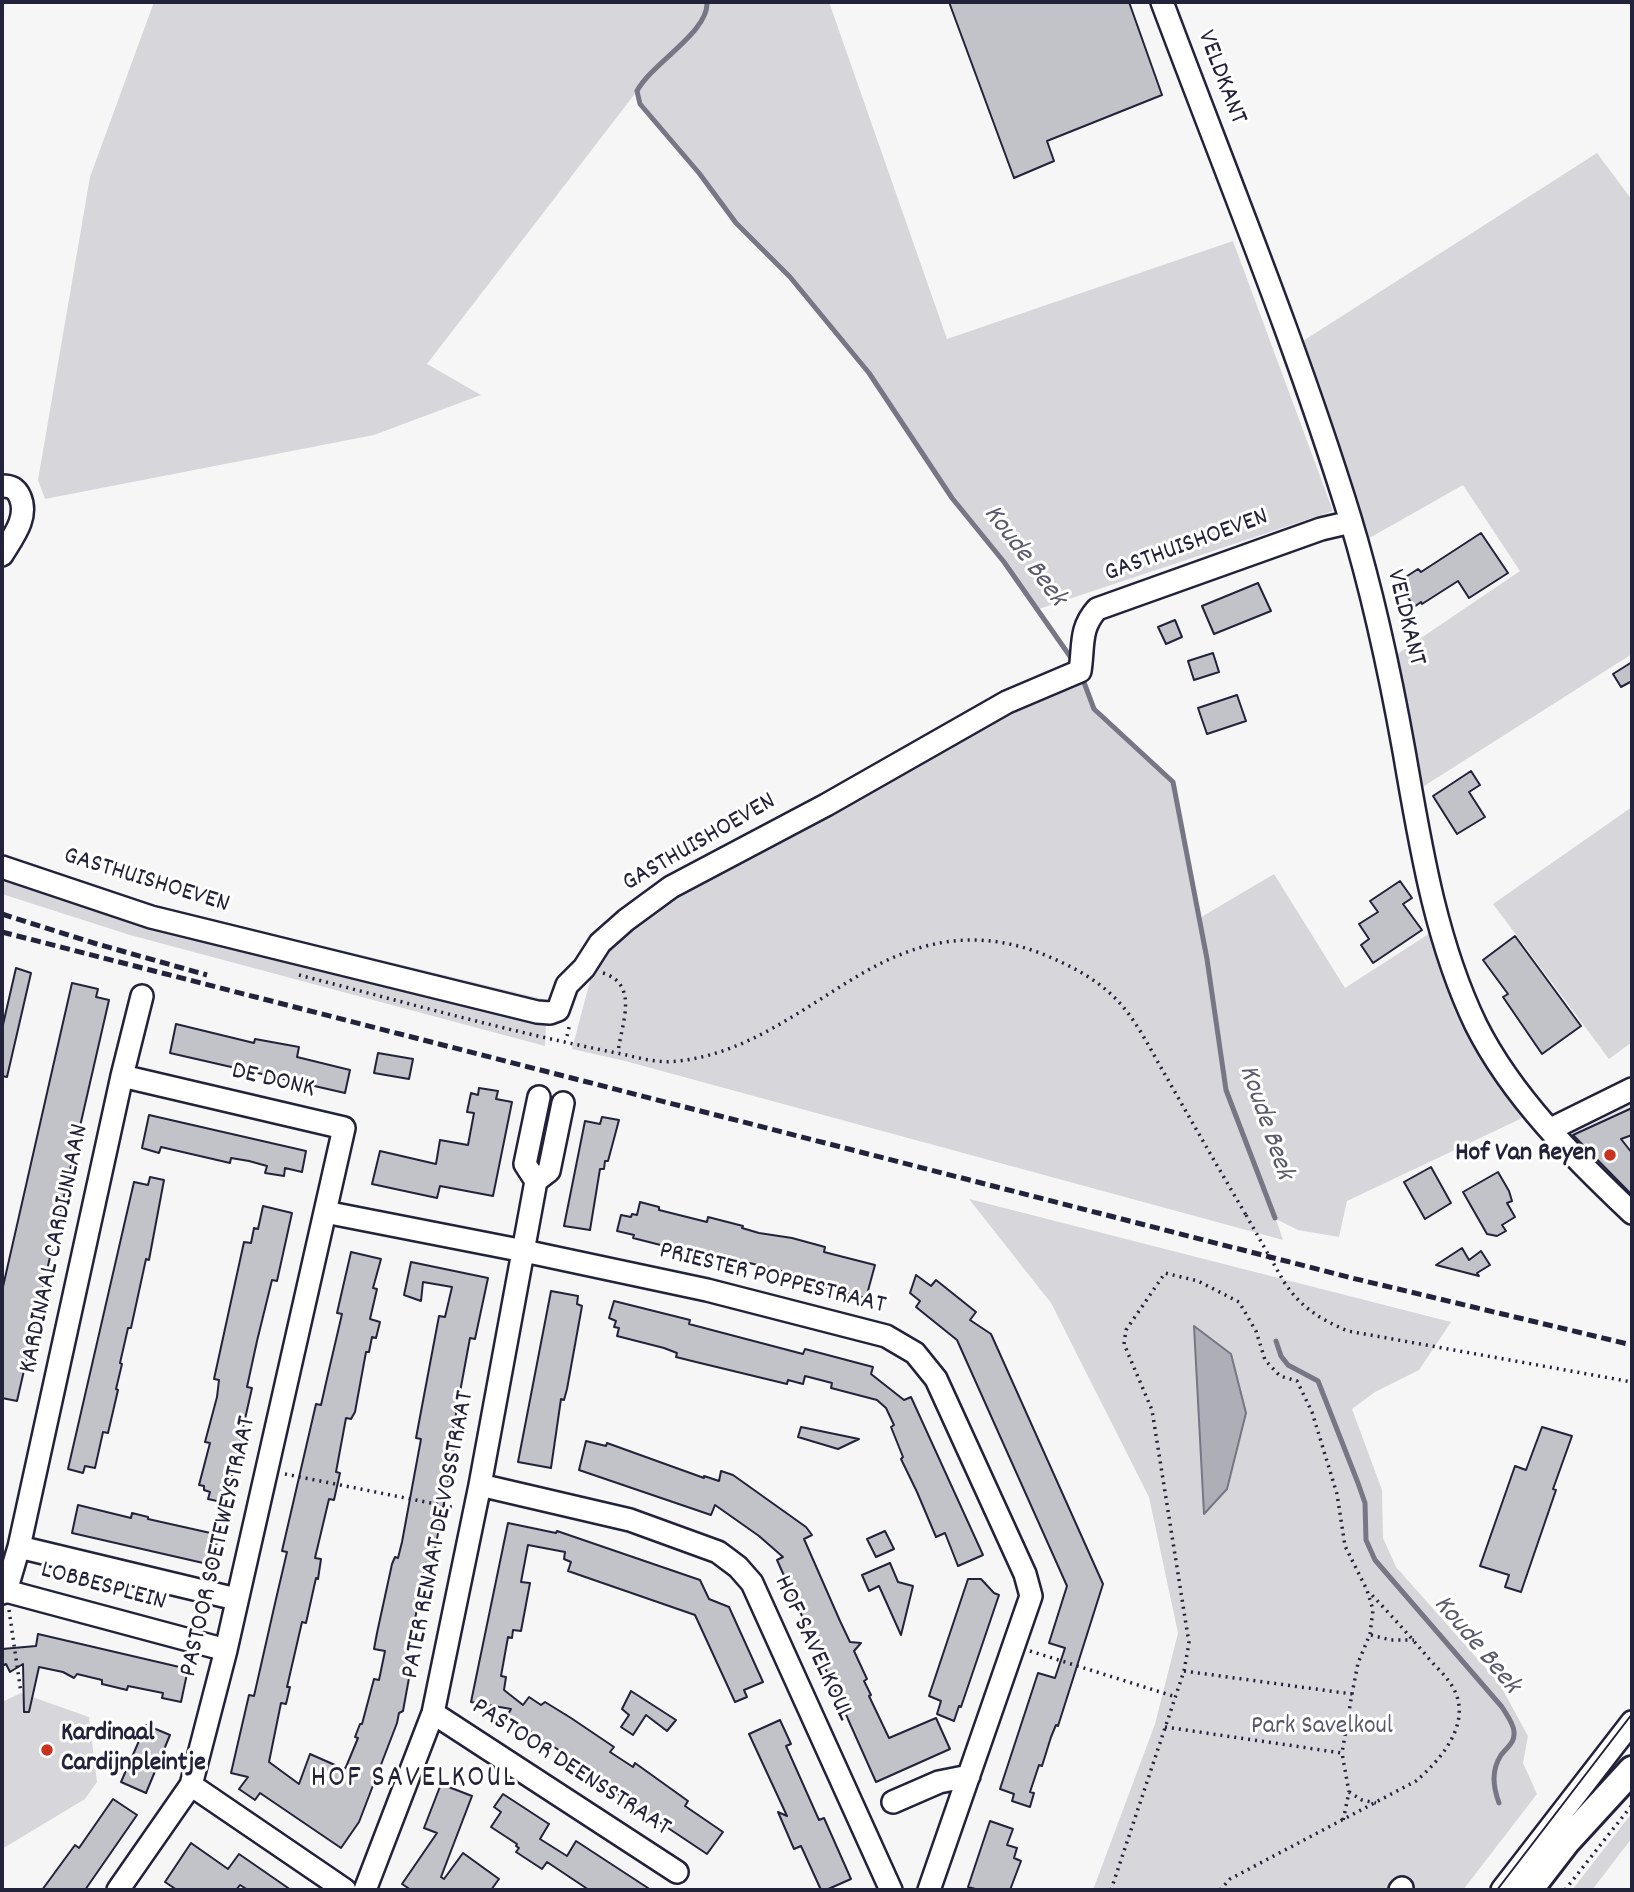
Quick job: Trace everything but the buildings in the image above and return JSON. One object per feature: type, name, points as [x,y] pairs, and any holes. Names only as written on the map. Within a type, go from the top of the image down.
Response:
[{"type":"main road","points":[[1529,1890],[1566,1842],[1632,1770]]},
{"type":"main road","points":[[1550,1890],[1632,1784]]},
{"type":"street","name":"VELDKANT","points":[[1162,2],[1314,407],[1351,522],[1387,661],[1413,809],[1452,965],[1476,1025],[1500,1066],[1550,1129],[1632,1213]]},
{"type":"street","points":[[2,486],[9,486],[17,491],[22,501],[23,515],[2,555]]},
{"type":"street","name":"GASTHUISHOEVEN","points":[[2,867],[150,917],[550,1013],[558,1010],[567,985],[584,968],[600,943],[671,887],[826,805],[1007,702],[1080,671],[1084,629],[1097,609],[1321,529],[1351,522]]},
{"type":"street","name":"KARDINAAL CARDIJNLAAN","points":[[4,1592],[19,1547],[142,996]]},
{"type":"street","name":"DE DONK","points":[[122,1076],[344,1128],[327,1204]]},
{"type":"street","points":[[1550,1129],[1632,1089]]},
{"type":"street","name":"PATER RENAAT DE VOSSTRAAT","points":[[365,1890],[433,1713],[475,1511],[524,1251],[536,1181],[525,1164],[539,1097]]},
{"type":"street","name":"PATER RENAAT DE VOSSTRAAT","points":[[536,1181],[549,1171],[563,1102]]},
{"type":"street","name":"PRIESTER POPPESTRAAT","points":[[327,1204],[524,1251],[707,1290],[886,1336],[915,1353],[936,1378],[1026,1573],[1031,1596],[929,1890]]},
{"type":"street","name":"PASTOOR SOETEWEYSTRAAT","points":[[118,1890],[191,1785],[226,1650],[327,1204]]},
{"type":"street","name":"HOF SAVELKOUL","points":[[480,1485],[629,1520],[718,1552],[738,1567],[752,1583],[891,1890]]},
{"type":"street","name":"LOBBESPLEIN","points":[[19,1547],[236,1599]]},
{"type":"street","name":"LOBBESPLEIN","points":[[4,1592],[226,1650]]},
{"type":"street","name":"PASTOOR DEENSSTRAAT","points":[[433,1713],[677,1872]]},
{"type":"street","points":[[1502,1890],[1632,1721]]},
{"type":"street","points":[[894,1802],[939,1782],[969,1776]]},
{"type":"street","points":[[191,1785],[345,1890]]},
{"type":"path","points":[[534,1035],[645,1060],[674,1062],[700,1058],[728,1051],[763,1035],[870,969],[907,951],[939,942],[967,939],[1001,941],[1027,947],[1086,974],[1115,998],[1142,1032],[1284,1282],[1305,1309],[1323,1321],[1348,1331],[1632,1382]]},
{"type":"path","points":[[584,968],[608,974],[618,980],[625,990],[626,1002],[618,1053]]},
{"type":"path","points":[[1111,1890],[1184,1671],[1189,1643],[1152,1410],[1124,1344],[1126,1330],[1165,1273],[1198,1282],[1239,1302],[1256,1331],[1265,1360],[1280,1376],[1297,1381],[1312,1412],[1337,1494],[1345,1546],[1367,1590],[1373,1610],[1370,1634],[1358,1663],[1342,1753],[1349,1792],[1343,1821]]},
{"type":"path","points":[[266,1471],[475,1511]]},
{"type":"path","points":[[1220,1890],[1230,1879],[1416,1781],[1434,1765],[1455,1734],[1460,1721],[1458,1698],[1449,1681],[1382,1603],[1367,1590]]},
{"type":"path","points":[[4,1592],[21,1693]]},
{"type":"path","points":[[1370,1634],[1391,1640],[1414,1640]]},
{"type":"path","points":[[1014,1647],[1174,1696]]},
{"type":"path","points":[[1184,1671],[1352,1694]]},
{"type":"path","points":[[1165,1727],[1342,1753]]},
{"type":"path","points":[[1349,1792],[1362,1800],[1377,1803]]},
{"type":"path","points":[[1565,1890],[1632,1805]]},
{"type":"shaded area","points":[[1632,1090],[1632,1213],[1551,1129]]},
{"type":"shaded area","points":[[1194,1326],[1231,1354],[1246,1413],[1227,1489],[1204,1514]]},
{"type":"green space","points":[[154,2],[829,2],[947,339],[1233,241],[1333,511],[1036,610],[1004,562],[952,498],[869,373],[790,277],[736,223],[699,173],[640,104],[637,91],[427,364],[481,395],[374,435],[45,499],[38,480],[90,177]]},
{"type":"green space","points":[[1597,153],[1632,200],[1632,654],[1410,795],[1387,661],[1520,571],[1463,485],[1357,545],[1292,348]]},
{"type":"green space","points":[[1080,671],[1094,709],[1173,782],[1199,922],[1203,916],[1274,874],[1345,988],[1441,926],[1452,965],[1535,1112],[1347,1201],[1339,1237],[1298,1230],[1276,1219],[1283,1240],[625,1061],[572,1049],[600,943],[614,930]]},
{"type":"green space","points":[[1632,807],[1632,1042],[1609,1059],[1493,904]]},
{"type":"green space","points":[[2,853],[154,905],[547,1000],[545,1046],[130,935],[2,894]]},
{"type":"green space","name":"Park Savelkoul","points":[[969,1199],[1451,1322],[1419,1370],[1375,1392],[1352,1409],[1382,1490],[1383,1538],[1396,1567],[1499,1683],[1528,1736],[1523,1763],[1537,1794],[1463,1890],[1093,1890],[1155,1724],[1178,1633],[1149,1497],[1051,1303]]},
{"type":"green space","name":"Kardinaal Cardijnpleintje","points":[[21,1693],[89,1717],[97,1782],[85,1799],[2,1849],[2,1702]]},
{"type":"green space","points":[[1632,1813],[1632,1838],[1592,1890],[1572,1890]]},
{"type":"waterway","name":"Koude Beek","points":[[707,2],[699,25],[644,80],[637,91],[640,104],[699,173],[736,223],[790,277],[869,373],[952,498],[1004,562],[1074,662]]},
{"type":"waterway","name":"Koude Beek","points":[[1082,677],[1094,709],[1173,782],[1207,959],[1226,1090],[1275,1218]]},
{"type":"waterway","name":"Koude Beek","points":[[1276,1341],[1281,1356],[1288,1365],[1318,1381],[1365,1503],[1366,1540],[1375,1560],[1502,1707],[1511,1722],[1514,1736],[1501,1755],[1494,1773],[1499,1803]]},
{"type":"tram line","points":[[1497,1890],[1632,1714]]},
{"type":"railway","points":[[2,914],[207,975]]},
{"type":"railway","points":[[2,932],[1352,1278],[1632,1345]]},
{"type":"place","name":"Hof Van Reyen","points":[[1610,1155]]},
{"type":"place","name":"Kardinaal Cardijnpleintje","points":[[47,1750]]},
{"type":"district","name":"HOF SAVELKOUL","points":[[414,1781]]}]
